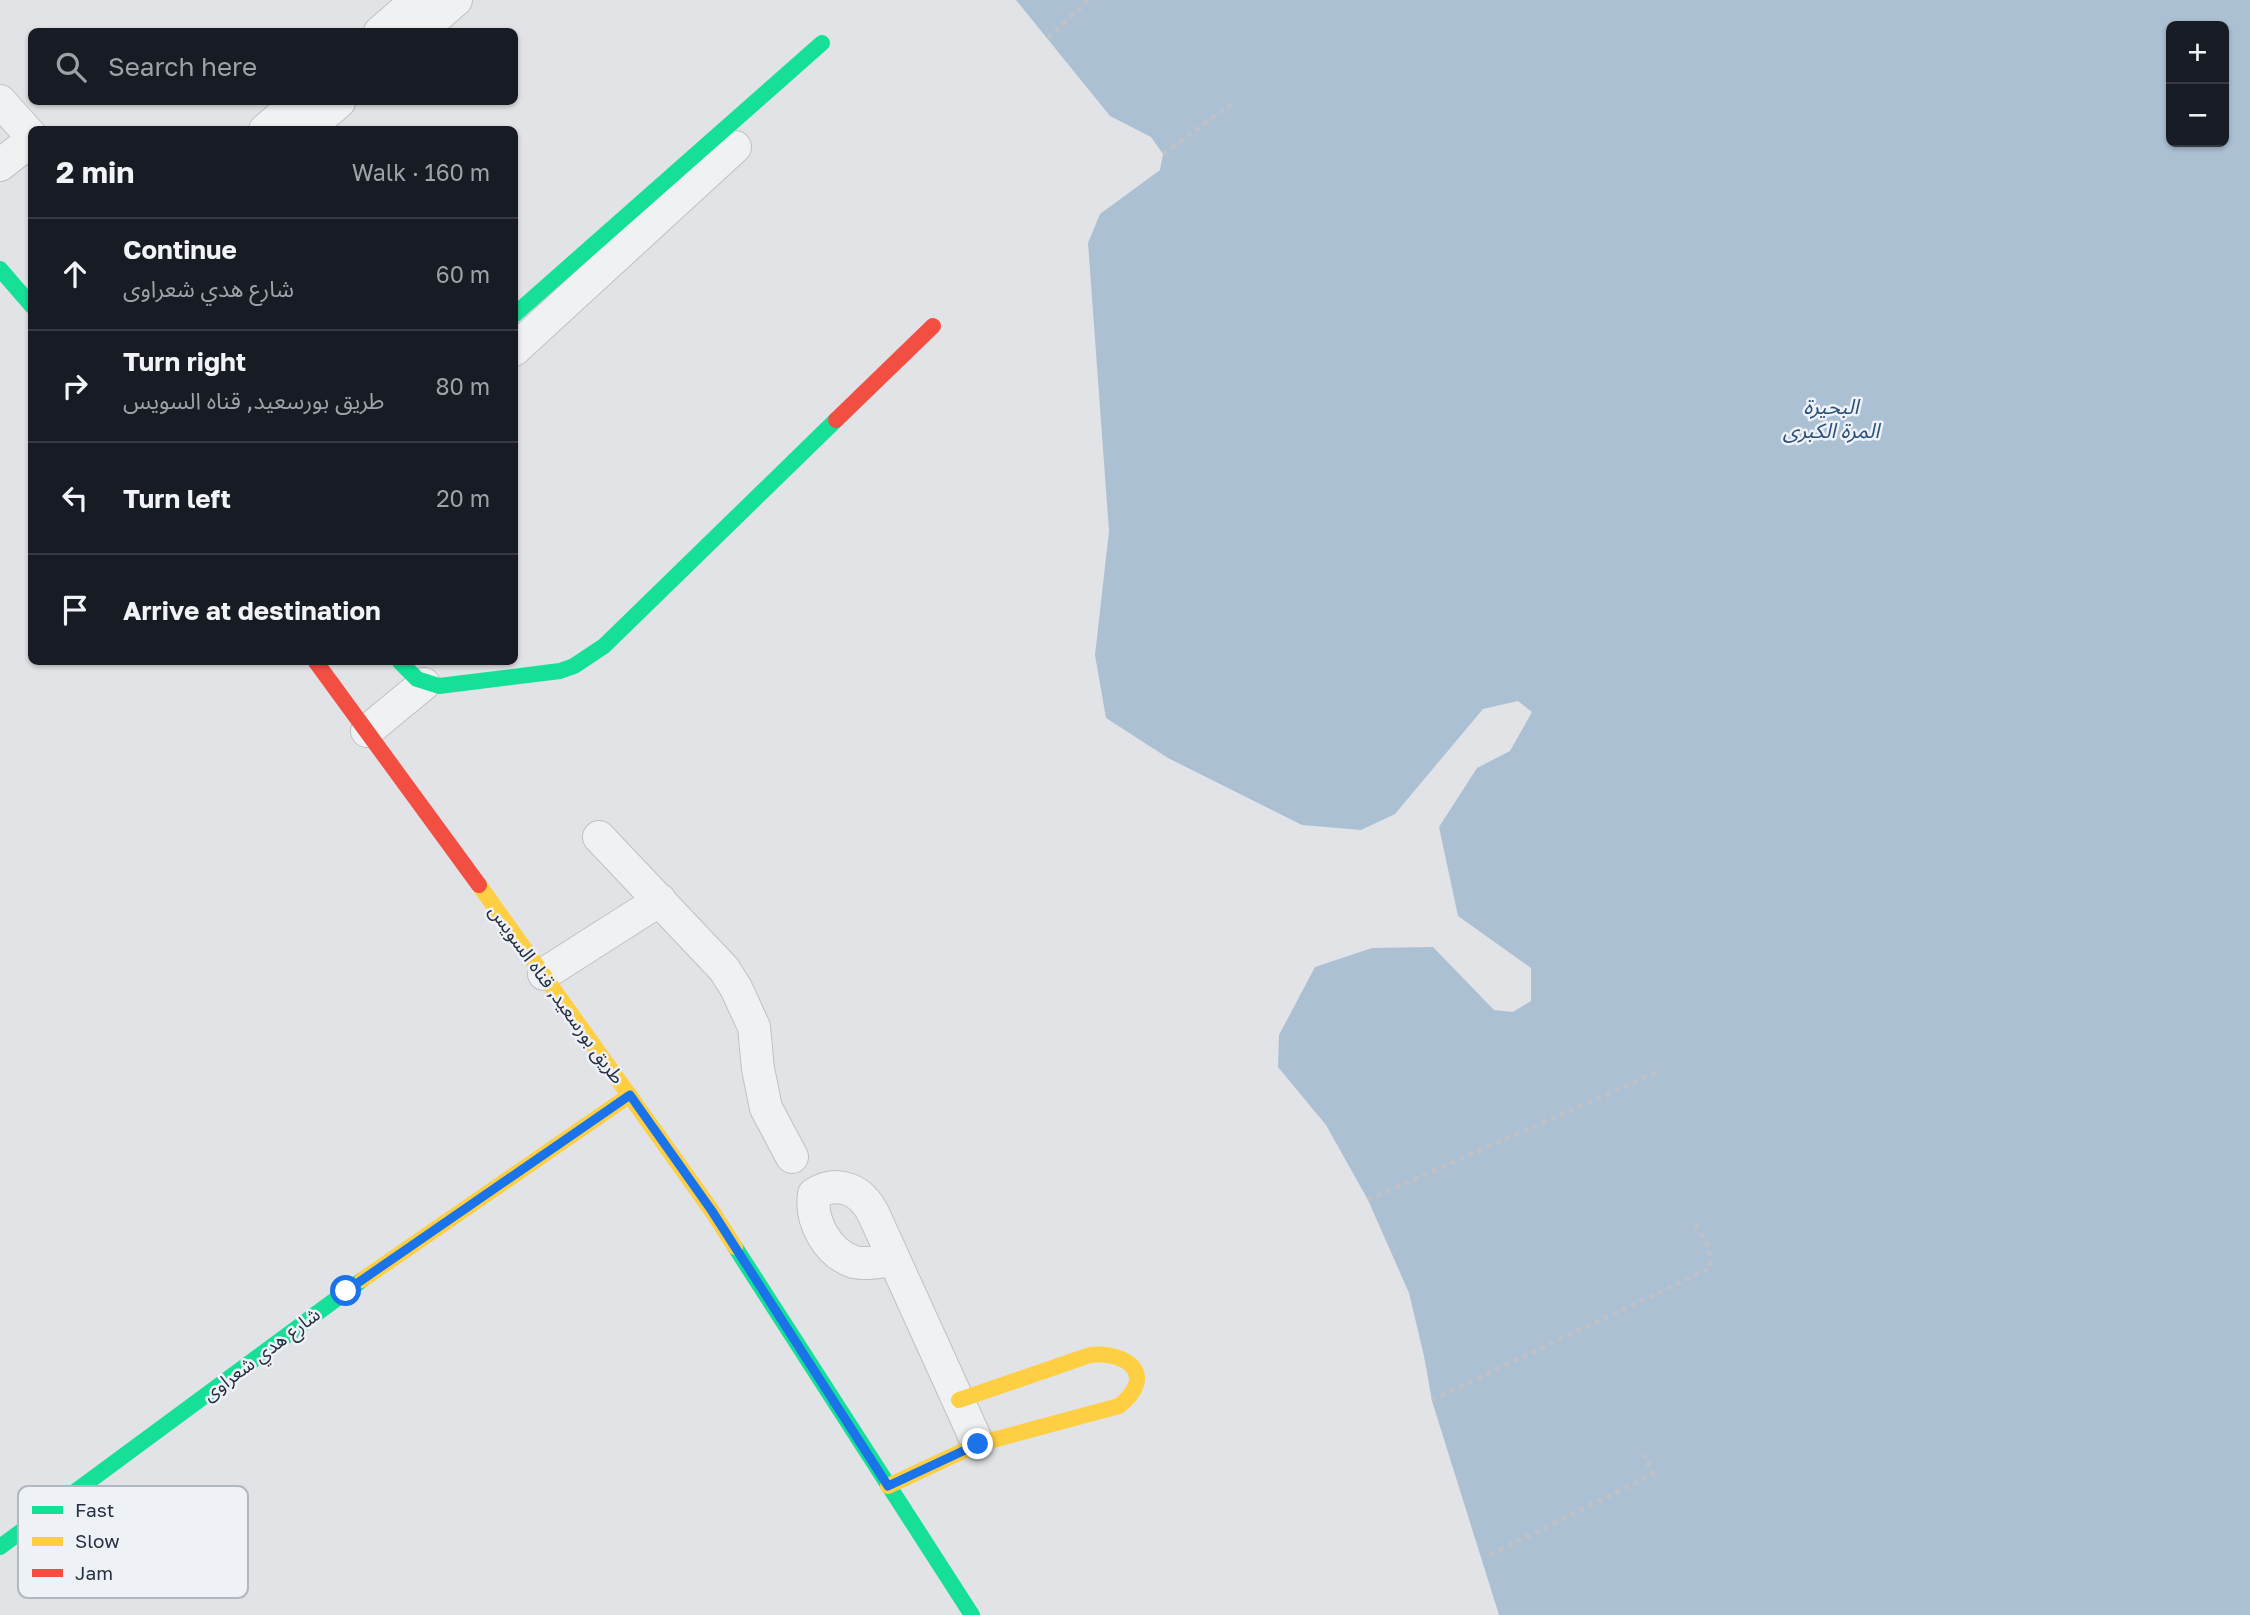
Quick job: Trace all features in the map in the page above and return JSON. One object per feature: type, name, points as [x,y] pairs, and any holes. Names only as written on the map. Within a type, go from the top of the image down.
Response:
[{"type":"street","points":[[385,28],[417,0]]},
{"type":"street","points":[[424,28],[456,0]]},
{"type":"street","points":[[518,311],[822,43]]},
{"type":"street","points":[[0,101],[28,133]]},
{"type":"street","points":[[270,126],[294,105]]},
{"type":"street","points":[[311,126],[335,105]]},
{"type":"street","points":[[0,165],[28,141]]},
{"type":"street","points":[[518,347],[735,147]]},
{"type":"street","points":[[0,269],[28,301]]},
{"type":"street","points":[[402,665],[424,684],[458,685],[559,670],[589,657],[604,646],[933,326]]},
{"type":"street","name":"طريق بورسعيد, قناه السويس","points":[[318,665],[544,974],[712,1211],[972,1615]]},
{"type":"street","points":[[367,731],[424,684]]},
{"type":"street","points":[[599,837],[724,969],[736,988],[754,1027],[758,1069],[766,1108],[792,1157]]},
{"type":"street","points":[[544,974],[660,901]]},
{"type":"street","name":"شارع هدي شعراوى","points":[[82,1486],[346,1291],[630,1095]]},
{"type":"street","points":[[894,1259],[978,1444]]},
{"type":"street","points":[[888,1486],[978,1444],[1119,1405],[1129,1399],[1136,1390],[1137,1378],[1132,1367],[1122,1357],[1106,1353],[1090,1355],[958,1401]]},
{"type":"street","name":"شارع هدي شعراوى","points":[[0,1547],[18,1534]]},
{"type":"path","points":[[1048,38],[1089,0]]},
{"type":"path","points":[[1164,154],[1234,102]]},
{"type":"path","points":[[1368,1200],[1659,1071]]},
{"type":"path","points":[[1432,1401],[1710,1268],[1709,1247],[1695,1224]]},
{"type":"path","points":[[1490,1555],[1653,1474],[1644,1455]]},
{"type":"water","name":"البحيرة المرة الكبرى","points":[[1016,0],[2250,0],[2250,1615],[1499,1615],[1432,1401],[1409,1293],[1368,1200],[1326,1125],[1278,1067],[1279,1035],[1315,967],[1372,948],[1433,947],[1494,1010],[1513,1012],[1531,1001],[1531,968],[1458,916],[1439,827],[1477,768],[1510,751],[1532,712],[1518,701],[1483,709],[1395,814],[1361,830],[1302,825],[1168,758],[1106,718],[1095,655],[1109,531],[1088,243],[1100,214],[1160,170],[1163,154],[1151,137],[1110,116]]},
{"type":"traffic: fast","points":[[518,311],[822,43]]},
{"type":"traffic: fast","points":[[0,269],[28,301]]},
{"type":"traffic: fast","points":[[403,665],[417,679],[439,686],[560,671],[574,666],[604,646],[836,420]]},
{"type":"traffic: fast","points":[[735,1247],[972,1615]]},
{"type":"traffic: fast","points":[[83,1486],[362,1280]]},
{"type":"traffic: fast","points":[[0,1547],[18,1534]]},
{"type":"traffic: slow","points":[[479,885],[735,1247]]},
{"type":"traffic: slow","points":[[362,1280],[630,1095]]},
{"type":"traffic: slow","points":[[888,1486],[978,1444],[1119,1406],[1130,1395],[1136,1385],[1137,1376],[1126,1361],[1116,1357],[1090,1355],[959,1400]]},
{"type":"traffic: jam","points":[[836,420],[933,326]]},
{"type":"traffic: jam","points":[[318,665],[479,885]]},
{"type":"route","points":[[346,1291],[630,1095],[712,1211],[888,1486],[978,1444]]}]
